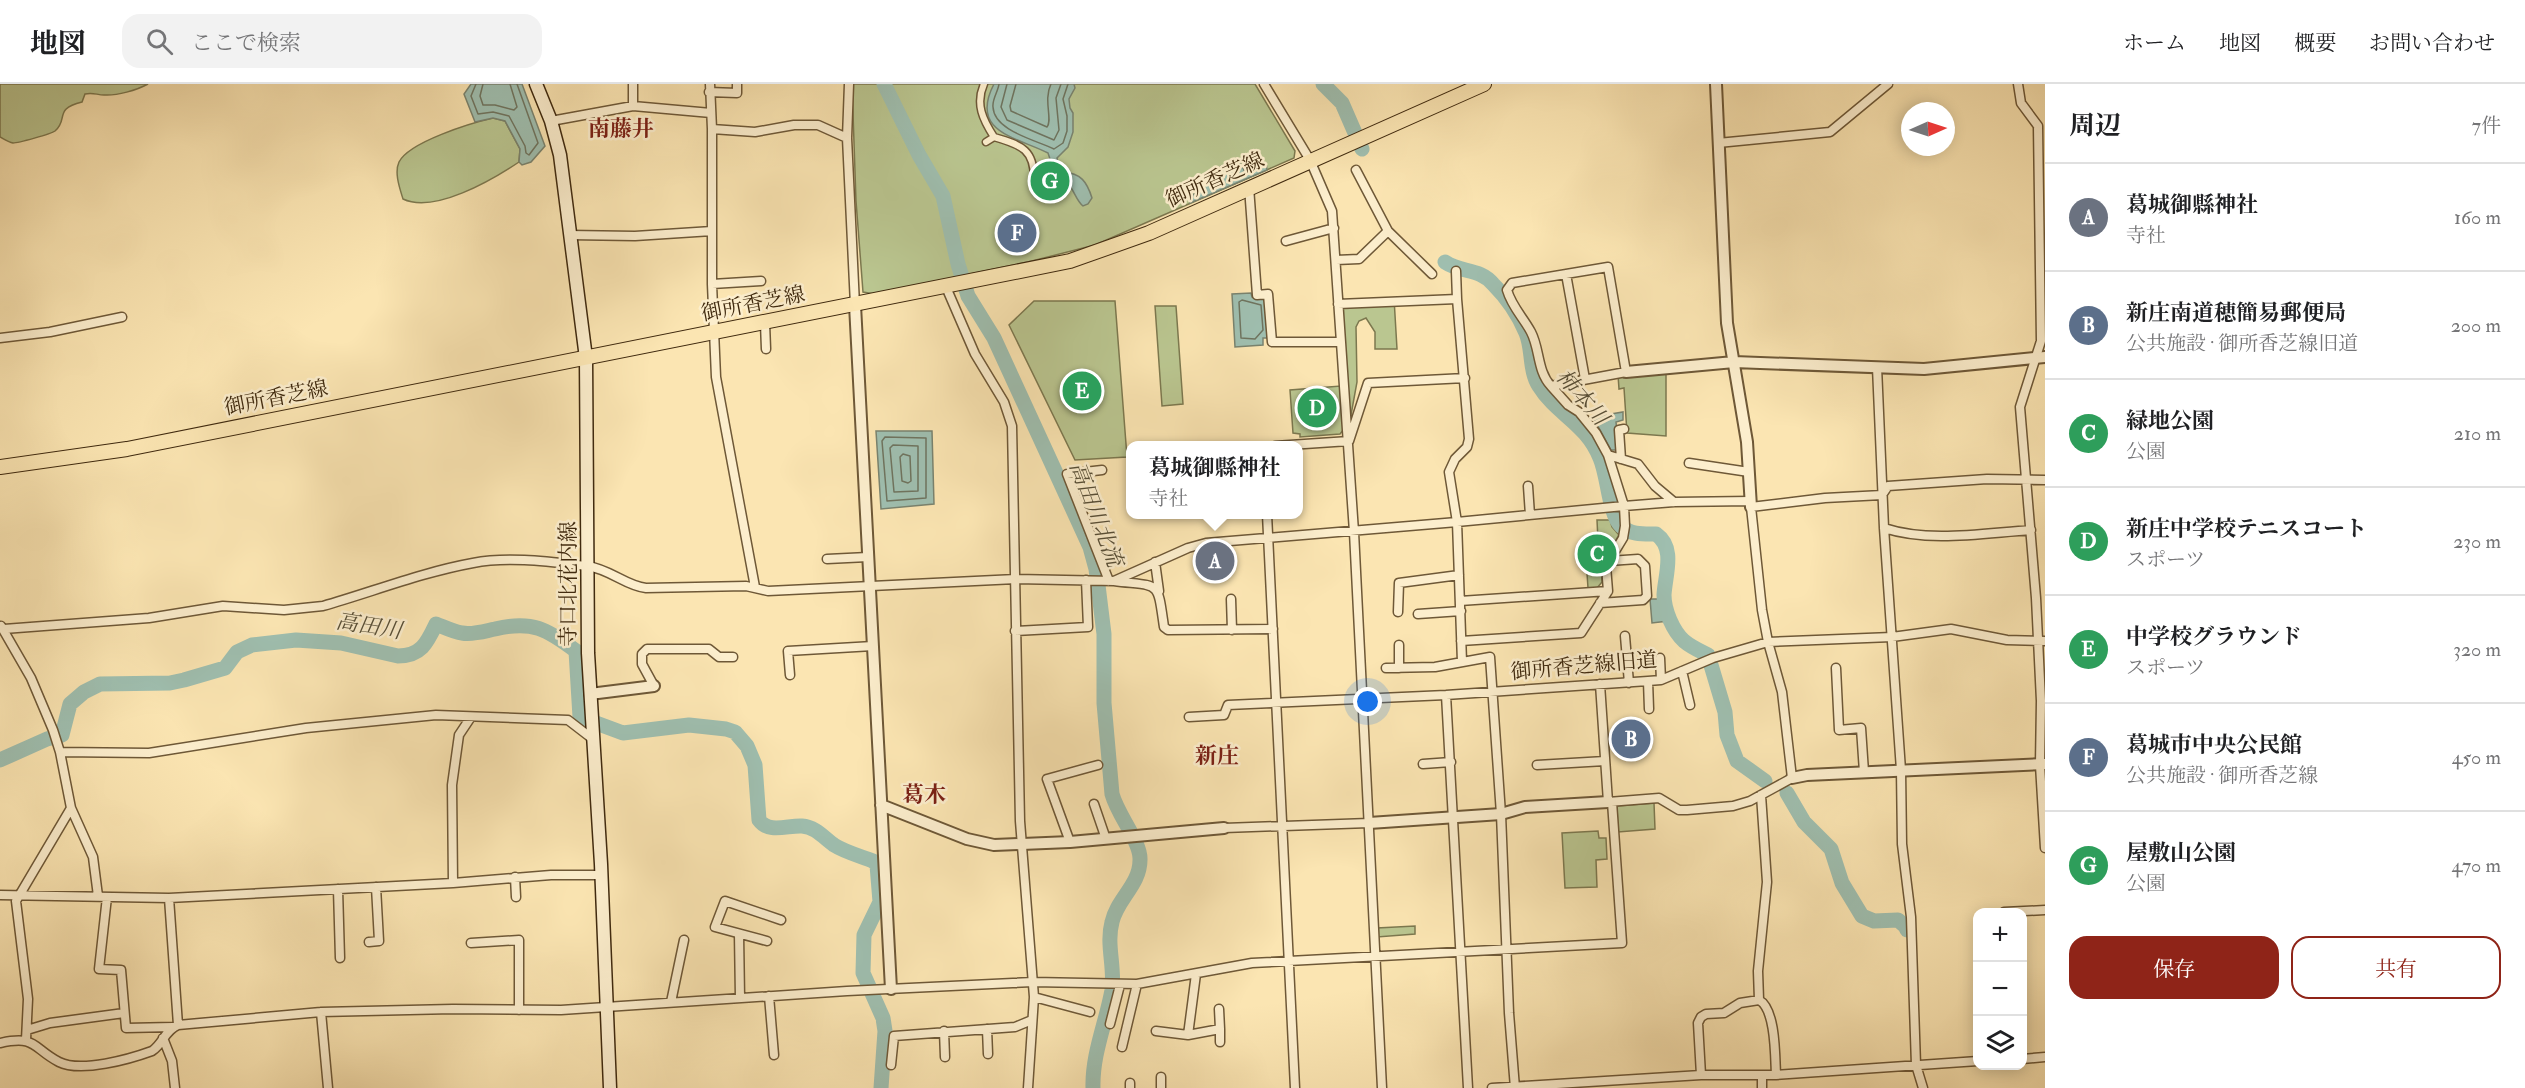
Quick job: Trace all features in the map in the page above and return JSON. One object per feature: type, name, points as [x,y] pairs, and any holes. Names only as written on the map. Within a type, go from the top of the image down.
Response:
[{"type":"main road","name":"寺口北花内線","points":[[536,84],[551,121],[560,155],[586,358],[588,653],[594,734],[610,1088]]},
{"type":"main road","name":"御所香芝線","points":[[0,467],[127,449],[1042,268],[1094,254],[1149,233],[1484,84]]},
{"type":"street","points":[[633,84],[633,106]]},
{"type":"street","points":[[737,84],[737,93],[710,88],[712,284],[718,391],[755,587]]},
{"type":"street","points":[[849,84],[847,138],[891,989]]},
{"type":"street","points":[[984,84],[980,94],[982,119],[994,137],[1024,148],[1035,165],[1034,181]]},
{"type":"street","points":[[1263,84],[1310,160],[1328,200],[1334,228],[1340,342],[1349,441],[1383,1088]]},
{"type":"street","points":[[1716,84],[1726,304],[1743,411],[1762,609],[1768,642],[1782,692],[1792,778]]},
{"type":"street","points":[[1718,144],[1830,132],[1888,84]]},
{"type":"street","points":[[2018,84],[2021,103],[2038,126],[2042,195],[2043,315],[2040,357],[2020,407],[2025,481],[2042,642],[2041,701],[2045,848]]},
{"type":"street","points":[[551,121],[633,106],[711,113]]},
{"type":"street","points":[[712,129],[755,132],[794,125],[818,125],[847,138]]},
{"type":"street","points":[[986,142],[994,137]]},
{"type":"street","points":[[1356,170],[1388,231],[1432,274]]},
{"type":"street","points":[[1249,187],[1257,295],[1268,294],[1272,342],[1340,342]]},
{"type":"street","points":[[1286,241],[1334,228]]},
{"type":"street","points":[[570,235],[635,236],[712,231]]},
{"type":"street","points":[[1336,260],[1359,259],[1388,231]]},
{"type":"street","points":[[1461,641],[1581,633],[1608,591],[1606,566],[1623,538],[1626,526],[1608,455],[1588,421],[1568,405],[1543,378],[1532,332],[1512,305],[1507,290],[1512,283],[1608,267],[1626,372]]},
{"type":"street","points":[[1456,271],[1469,439],[1467,447],[1455,459],[1449,472],[1457,522],[1462,662]]},
{"type":"street","points":[[1566,274],[1585,379]]},
{"type":"street","points":[[712,284],[761,282]]},
{"type":"street","points":[[959,284],[975,354],[1010,414],[1013,437],[1015,631],[1022,844],[1034,998],[1028,1088]]},
{"type":"street","points":[[1338,304],[1457,299]]},
{"type":"street","points":[[0,339],[51,332],[122,317]]},
{"type":"street","points":[[765,323],[766,349]]},
{"type":"street","points":[[1551,386],[1626,372],[1734,362],[1924,369],[2040,357]]},
{"type":"street","points":[[1877,367],[1882,495],[1901,770],[1902,844],[1911,917],[1916,1065],[1923,1088]]},
{"type":"street","points":[[1349,441],[1368,383],[1465,378]]},
{"type":"street","points":[[1621,459],[1619,430],[1624,429]]},
{"type":"street","points":[[1303,444],[1349,441]]},
{"type":"street","points":[[1608,455],[1638,464],[1656,486],[1674,502]]},
{"type":"street","points":[[1689,463],[1749,472]]},
{"type":"street","points":[[1102,470],[1067,474],[1109,581]]},
{"type":"street","points":[[1882,495],[1888,486],[1987,479],[2045,480]]},
{"type":"street","points":[[1528,486],[1530,515]]},
{"type":"street","points":[[1109,581],[1206,543],[1354,532],[1674,502],[1751,504],[1882,495]]},
{"type":"street","points":[[1267,519],[1294,1088]]},
{"type":"street","points":[[1884,528],[1903,534],[1927,535],[2031,530]]},
{"type":"street","points":[[827,559],[868,557]]},
{"type":"street","points":[[1600,603],[1642,600],[1647,596],[1645,566],[1638,559],[1609,561]]},
{"type":"street","points":[[1159,592],[1154,586],[1109,581],[1016,579],[768,591],[755,587],[640,587],[612,573],[589,566],[491,561],[452,568],[323,606],[301,610],[222,606],[149,618],[2,627],[31,678],[52,730],[60,752],[71,808],[93,857],[102,896],[99,969],[120,970],[126,1028],[176,1026],[321,1012],[606,1007],[1033,982],[1120,985],[1137,984],[1252,963],[1622,943],[1600,684]]},
{"type":"street","points":[[1155,562],[1164,627],[1168,630],[1274,629]]},
{"type":"street","points":[[1398,612],[1399,583],[1459,575]]},
{"type":"street","points":[[1015,631],[1088,627],[1086,580]]},
{"type":"street","points":[[1460,601],[1608,591]]},
{"type":"street","points":[[1231,599],[1232,630]]},
{"type":"street","points":[[1418,614],[1461,611]]},
{"type":"street","name":"御所香芝線旧道","points":[[1189,717],[1224,714],[1228,705],[1446,695],[1661,680],[1709,659],[1768,642],[1892,637],[1951,629],[2007,640],[2042,642]]},
{"type":"street","points":[[1625,636],[1629,683]]},
{"type":"street","points":[[1399,668],[1400,645]]},
{"type":"street","points":[[790,675],[788,651],[873,646]]},
{"type":"street","points":[[590,694],[654,686],[642,664],[642,654],[647,649],[709,649],[719,657],[733,657]]},
{"type":"street","points":[[1386,668],[1435,667],[1490,657],[1501,814],[1506,949],[1515,1087]]},
{"type":"street","points":[[1660,658],[1661,680]]},
{"type":"street","points":[[1836,668],[1839,730],[1861,728],[1864,772]]},
{"type":"street","points":[[1682,671],[1690,705]]},
{"type":"street","points":[[1648,681],[1649,710]]},
{"type":"street","points":[[1446,695],[1468,1088]]},
{"type":"street","points":[[60,752],[149,753],[324,726],[436,715],[568,720],[594,734]]},
{"type":"street","points":[[453,883],[452,785],[459,735],[471,717]]},
{"type":"street","points":[[1537,765],[1605,761]]},
{"type":"street","points":[[1423,764],[1450,762]]},
{"type":"street","points":[[1070,842],[1047,778],[1098,765]]},
{"type":"street","points":[[881,805],[981,843],[1022,844],[1224,828],[1453,818],[1501,814],[1526,807],[1659,798],[1678,810],[1687,810],[1742,804],[1792,778],[1901,770],[2042,765]]},
{"type":"street","points":[[1761,795],[1767,882],[1758,971],[1759,1000],[1767,1007],[1772,1026],[1776,1075]]},
{"type":"street","points":[[1094,804],[1106,839]]},
{"type":"street","points":[[26,1040],[27,984],[16,901],[71,808]]},
{"type":"street","points":[[0,895],[169,898],[453,883],[515,877],[601,875]]},
{"type":"street","points":[[515,877],[516,897]]},
{"type":"street","points":[[369,942],[379,941],[376,887]]},
{"type":"street","points":[[338,889],[340,958]]},
{"type":"street","points":[[169,898],[176,1026]]},
{"type":"street","points":[[767,941],[715,927],[725,901],[781,920]]},
{"type":"street","points":[[2027,911],[2045,910]]},
{"type":"street","points":[[739,934],[740,998]]},
{"type":"street","points":[[471,943],[519,940],[519,1010]]},
{"type":"street","points":[[671,1002],[684,940]]},
{"type":"street","points":[[1188,1035],[1196,974]]},
{"type":"street","points":[[1122,1047],[1137,984]]},
{"type":"street","points":[[1110,1024],[1120,985]]},
{"type":"street","points":[[770,996],[774,1055]]},
{"type":"street","points":[[1034,998],[1090,1012]]},
{"type":"street","points":[[1701,1075],[1698,1023],[1701,1017],[1706,1014],[1724,1013],[1740,1003],[1759,1000]]},
{"type":"street","points":[[1219,1009],[1220,1042]]},
{"type":"street","points":[[321,1012],[328,1088]]},
{"type":"street","points":[[27,1030],[50,1023],[124,1013]]},
{"type":"street","points":[[891,1065],[894,1036],[1015,1028],[1032,1020]]},
{"type":"street","points":[[0,1043],[26,1040],[59,1062],[80,1066],[145,1054],[157,1048],[163,1038],[176,1026]]},
{"type":"street","points":[[987,1029],[988,1054]]},
{"type":"street","points":[[1156,1031],[1188,1035],[1220,1029]]},
{"type":"street","points":[[944,1031],[945,1057]]},
{"type":"street","points":[[163,1038],[172,1061],[175,1088]]},
{"type":"street","points":[[2027,1059],[2045,1057]]},
{"type":"street","points":[[1492,1088],[1627,1084],[1701,1075],[1776,1075],[1973,1061]]},
{"type":"street","points":[[1762,1075],[1762,1088]]},
{"type":"street","points":[[1161,1077],[1161,1088]]},
{"type":"green space","points":[[0,84],[148,84],[115,95],[85,94],[82,102],[64,111],[59,127],[55,131],[13,143],[0,137]]},
{"type":"green space","points":[[852,84],[1255,84],[1295,151],[1294,158],[1095,245],[1028,262],[874,294],[863,292],[856,201]]},
{"type":"green space","points":[[493,118],[505,121],[520,149],[519,162],[479,186],[446,199],[416,202],[403,199],[397,171],[399,162],[405,155],[415,147],[442,134]]},
{"type":"green space","points":[[1394,298],[1397,349],[1375,349],[1375,332],[1366,318],[1359,321],[1356,327],[1357,382],[1351,415],[1348,415],[1340,300]]},
{"type":"green space","points":[[1034,301],[1115,301],[1126,457],[1075,460],[1009,325]]},
{"type":"green space","points":[[1155,306],[1176,306],[1183,404],[1162,406]]},
{"type":"green space","points":[[1666,370],[1666,436],[1627,433],[1624,388],[1619,389],[1618,375]]},
{"type":"green space","points":[[1341,386],[1344,429],[1340,434],[1300,437],[1300,434],[1293,433],[1290,390]]},
{"type":"green space","points":[[1597,520],[1610,520],[1612,527],[1619,535],[1601,566],[1602,582],[1597,588],[1588,588],[1585,543],[1598,541]]},
{"type":"green space","points":[[1654,803],[1655,829],[1618,832],[1617,806]]},
{"type":"green space","points":[[1598,831],[1599,838],[1606,838],[1607,859],[1596,860],[1597,887],[1565,888],[1562,833]]},
{"type":"green space","points":[[1415,926],[1415,934],[1377,937],[1377,928]]},
{"type":"water","points":[[471,84],[522,84],[545,146],[531,162],[522,165],[519,162],[520,149],[505,121],[493,118],[475,122],[464,94]]},
{"type":"water","points":[[994,84],[1074,84],[1075,88],[1069,99],[1073,113],[1073,132],[1068,147],[1057,158],[1059,168],[1063,172],[1079,176],[1088,187],[1092,198],[1088,204],[1083,206],[1069,185],[1047,165],[1050,159],[1048,153],[1010,137],[992,123],[987,113],[988,100]]},
{"type":"water","points":[[1239,161],[1245,172],[1253,161],[1266,163],[1267,170],[1190,203],[1190,198],[1221,166]]},
{"type":"water","points":[[1251,293],[1252,297],[1267,297],[1269,338],[1263,338],[1263,345],[1235,347],[1232,294]]},
{"type":"water","points":[[1623,412],[1623,420],[1616,422],[1619,450],[1611,450],[1593,417]]},
{"type":"water","points":[[876,431],[932,431],[934,504],[881,509]]},
{"type":"water","points":[[1650,599],[1661,599],[1668,621],[1652,623]]},
{"type":"waterway","name":"高田川北流","points":[[884,84],[919,155],[943,196],[958,264],[968,296],[994,338],[1090,547],[1096,569],[1104,634],[1104,703],[1112,794],[1137,845],[1140,860],[1136,877],[1118,906],[1110,930],[1112,990],[1097,1051],[1093,1088]]},
{"type":"waterway","name":"柿本川","points":[[1323,84],[1342,103],[1362,149]]},
{"type":"waterway","name":"柿本川","points":[[1445,262],[1482,275],[1503,295],[1516,313],[1526,333],[1534,374],[1539,386],[1594,446],[1603,466],[1617,521],[1629,531],[1656,534],[1662,540],[1668,554],[1664,595],[1670,620],[1684,641],[1708,655],[1725,712],[1727,735],[1737,761],[1765,781]]},
{"type":"waterway","name":"高田川","points":[[0,760],[47,739],[62,735],[70,704],[84,692],[100,684],[170,683],[184,680],[225,668],[237,652],[252,645],[296,640],[341,643],[398,656],[418,651],[430,637],[436,624],[456,632],[466,633],[508,626],[538,628],[576,651],[580,717],[623,733],[689,725],[735,732],[747,746],[755,765],[759,820],[763,824],[773,828],[802,826],[812,828],[834,845],[873,861],[877,865],[880,902],[864,935],[863,973],[883,1018],[885,1031],[881,1088]]},
{"type":"waterway","name":"柿本川","points":[[1787,793],[1804,822],[1831,849],[1842,883],[1862,916],[1874,921],[1898,920],[1907,930]]},
{"type":"place","name":"屋敷山公園","points":[[1050,181]]},
{"type":"place","name":"葛城市中央公民館","points":[[1017,233]]},
{"type":"place","name":"中学校グラウンド","points":[[1082,391]]},
{"type":"place","name":"新庄中学校テニスコート","points":[[1317,408]]},
{"type":"place","name":"緑地公園","points":[[1597,554]]},
{"type":"place","name":"葛城御縣神社","points":[[1215,561]]},
{"type":"place","name":"新庄南道穂簡易郵便局","points":[[1631,739]]},
{"type":"district","name":"南藤井","points":[[621,129]]},
{"type":"district","name":"新庄","points":[[1217,756]]},
{"type":"district","name":"葛木","points":[[924,795]]}]
